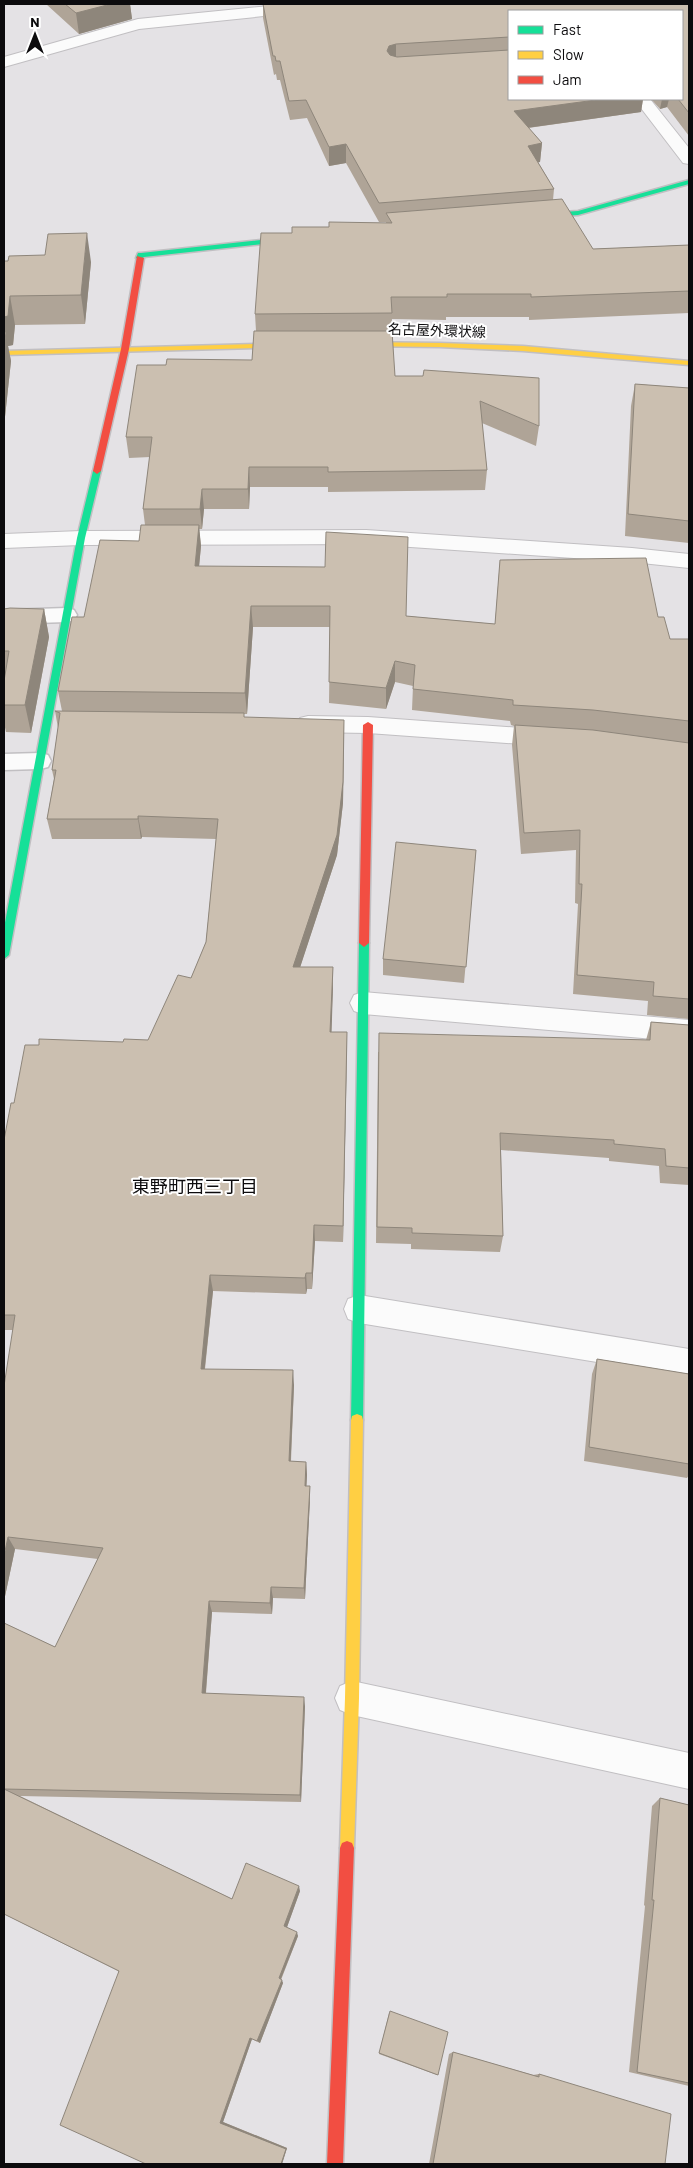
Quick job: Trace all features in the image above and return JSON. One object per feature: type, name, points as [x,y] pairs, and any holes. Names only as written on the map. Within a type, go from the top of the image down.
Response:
[{"type":"street","points":[[4,62],[138,24],[225,9],[332,4]]},
{"type":"street","points":[[643,100],[683,142],[689,159]]},
{"type":"street","points":[[522,217],[578,213],[689,182]]},
{"type":"street","points":[[4,955],[6,926],[40,761],[56,722],[67,615],[81,538],[125,350],[141,255],[309,237]]},
{"type":"street","points":[[4,353],[303,344]]},
{"type":"street","name":"名古屋外環状線","points":[[342,344],[474,346],[610,355],[689,364]]},
{"type":"street","points":[[4,541],[81,538],[366,537],[632,555],[689,561]]},
{"type":"street","points":[[290,724],[368,724],[570,740]]},
{"type":"street","points":[[335,2164],[352,1698],[368,724]]},
{"type":"street","points":[[363,1003],[689,1031]]},
{"type":"street","points":[[359,1309],[689,1363]]},
{"type":"street","points":[[352,1698],[689,1771]]},
{"type":"lane","points":[[4,617],[67,615]]},
{"type":"lane","points":[[4,762],[40,761]]},
{"type":"building","points":[[65,4],[111,4],[76,13]]},
{"type":"building","points":[[263,4],[689,4],[689,113],[679,100],[683,100],[683,10],[508,10],[508,37],[396,44],[389,46],[387,51],[390,55],[397,57],[508,50],[508,100],[596,100],[514,111],[542,143],[528,146],[554,189],[379,203],[346,144],[329,147],[306,100],[289,101],[280,61],[276,61],[275,56],[273,56]]},
{"type":"building","points":[[562,199],[593,249],[689,245],[689,291],[531,297],[531,294],[447,294],[447,297],[391,297],[392,313],[255,314],[261,233],[292,233],[292,227],[329,227],[329,222],[392,223],[386,213]]},
{"type":"building","points":[[87,233],[81,295],[10,296],[8,316],[4,317],[4,261],[8,261],[9,256],[45,255],[48,234]]},
{"type":"building","points":[[254,331],[392,331],[395,376],[423,376],[424,370],[539,378],[539,426],[480,401],[487,470],[328,472],[328,467],[249,467],[248,489],[202,489],[200,509],[143,509],[152,437],[126,437],[137,365],[166,365],[167,359],[252,360]]},
{"type":"building","points":[[4,332],[6,332],[4,348]]},
{"type":"building","points":[[635,384],[689,388],[689,521],[628,514]]},
{"type":"building","points":[[141,525],[199,525],[195,566],[325,567],[326,532],[408,537],[406,616],[495,624],[500,560],[646,558],[658,617],[664,617],[670,639],[689,639],[689,721],[593,710],[513,705],[513,700],[413,689],[415,665],[395,661],[386,688],[329,682],[330,606],[251,606],[245,693],[58,691],[72,617],[84,617],[100,540],[139,541]]},
{"type":"building","points":[[4,609],[44,609],[25,705],[4,705],[4,681],[9,651],[4,651]]},
{"type":"building","points":[[55,711],[244,713],[244,717],[344,720],[343,782],[337,835],[293,967],[333,967],[330,1032],[347,1032],[343,1226],[314,1225],[312,1273],[306,1273],[305,1278],[210,1275],[201,1369],[293,1370],[289,1461],[306,1462],[305,1486],[310,1486],[304,1588],[271,1587],[270,1603],[209,1601],[202,1693],[304,1697],[300,1795],[4,1789],[4,1623],[55,1647],[103,1548],[8,1537],[4,1556],[4,1386],[15,1315],[4,1315],[4,1140],[11,1103],[14,1103],[25,1045],[39,1045],[39,1039],[123,1042],[124,1039],[148,1040],[178,975],[191,978],[206,942],[218,819],[138,816],[138,819],[47,819],[56,770],[52,770],[60,713]]},
{"type":"building","points":[[515,725],[593,730],[689,743],[689,999],[653,996],[654,982],[577,975],[582,884],[579,884],[580,830],[524,833]]},
{"type":"building","points":[[396,842],[476,850],[466,967],[383,959]]},
{"type":"building","points":[[651,1022],[689,1025],[689,1168],[666,1166],[665,1149],[614,1144],[614,1140],[500,1133],[503,1236],[412,1233],[412,1228],[377,1227],[379,1033],[650,1040]]},
{"type":"building","points":[[597,1359],[689,1374],[689,1464],[589,1447]]},
{"type":"building","points":[[4,1789],[232,1899],[246,1863],[299,1886],[284,1926],[297,1932],[279,1978],[282,1980],[257,2041],[250,2038],[220,2123],[286,2149],[281,2164],[146,2164],[60,2125],[119,1971],[4,1914]]},
{"type":"building","points":[[660,1798],[689,1805],[689,2083],[637,2072],[654,1900],[652,1900]]},
{"type":"building","points":[[390,2011],[448,2032],[438,2075],[379,2053]]},
{"type":"building","points":[[453,2052],[539,2077],[539,2074],[671,2114],[665,2164],[433,2164]]},
{"type":"traffic: fast","points":[[534,216],[578,213],[689,182]]},
{"type":"traffic: fast","points":[[140,258],[141,255],[297,238]]},
{"type":"traffic: fast","points":[[4,955],[81,538],[97,471]]},
{"type":"traffic: fast","points":[[357,1420],[364,943]]},
{"type":"traffic: slow","points":[[357,344],[523,349],[689,363]]},
{"type":"traffic: slow","points":[[4,353],[291,345]]},
{"type":"traffic: slow","points":[[347,1848],[357,1420]]},
{"type":"traffic: jam","points":[[97,471],[125,349],[140,258]]},
{"type":"traffic: jam","points":[[364,943],[368,725]]},
{"type":"traffic: jam","points":[[335,2164],[347,1848]]},
{"type":"district","name":"東野町西三丁目","points":[[195,1186]]}]
